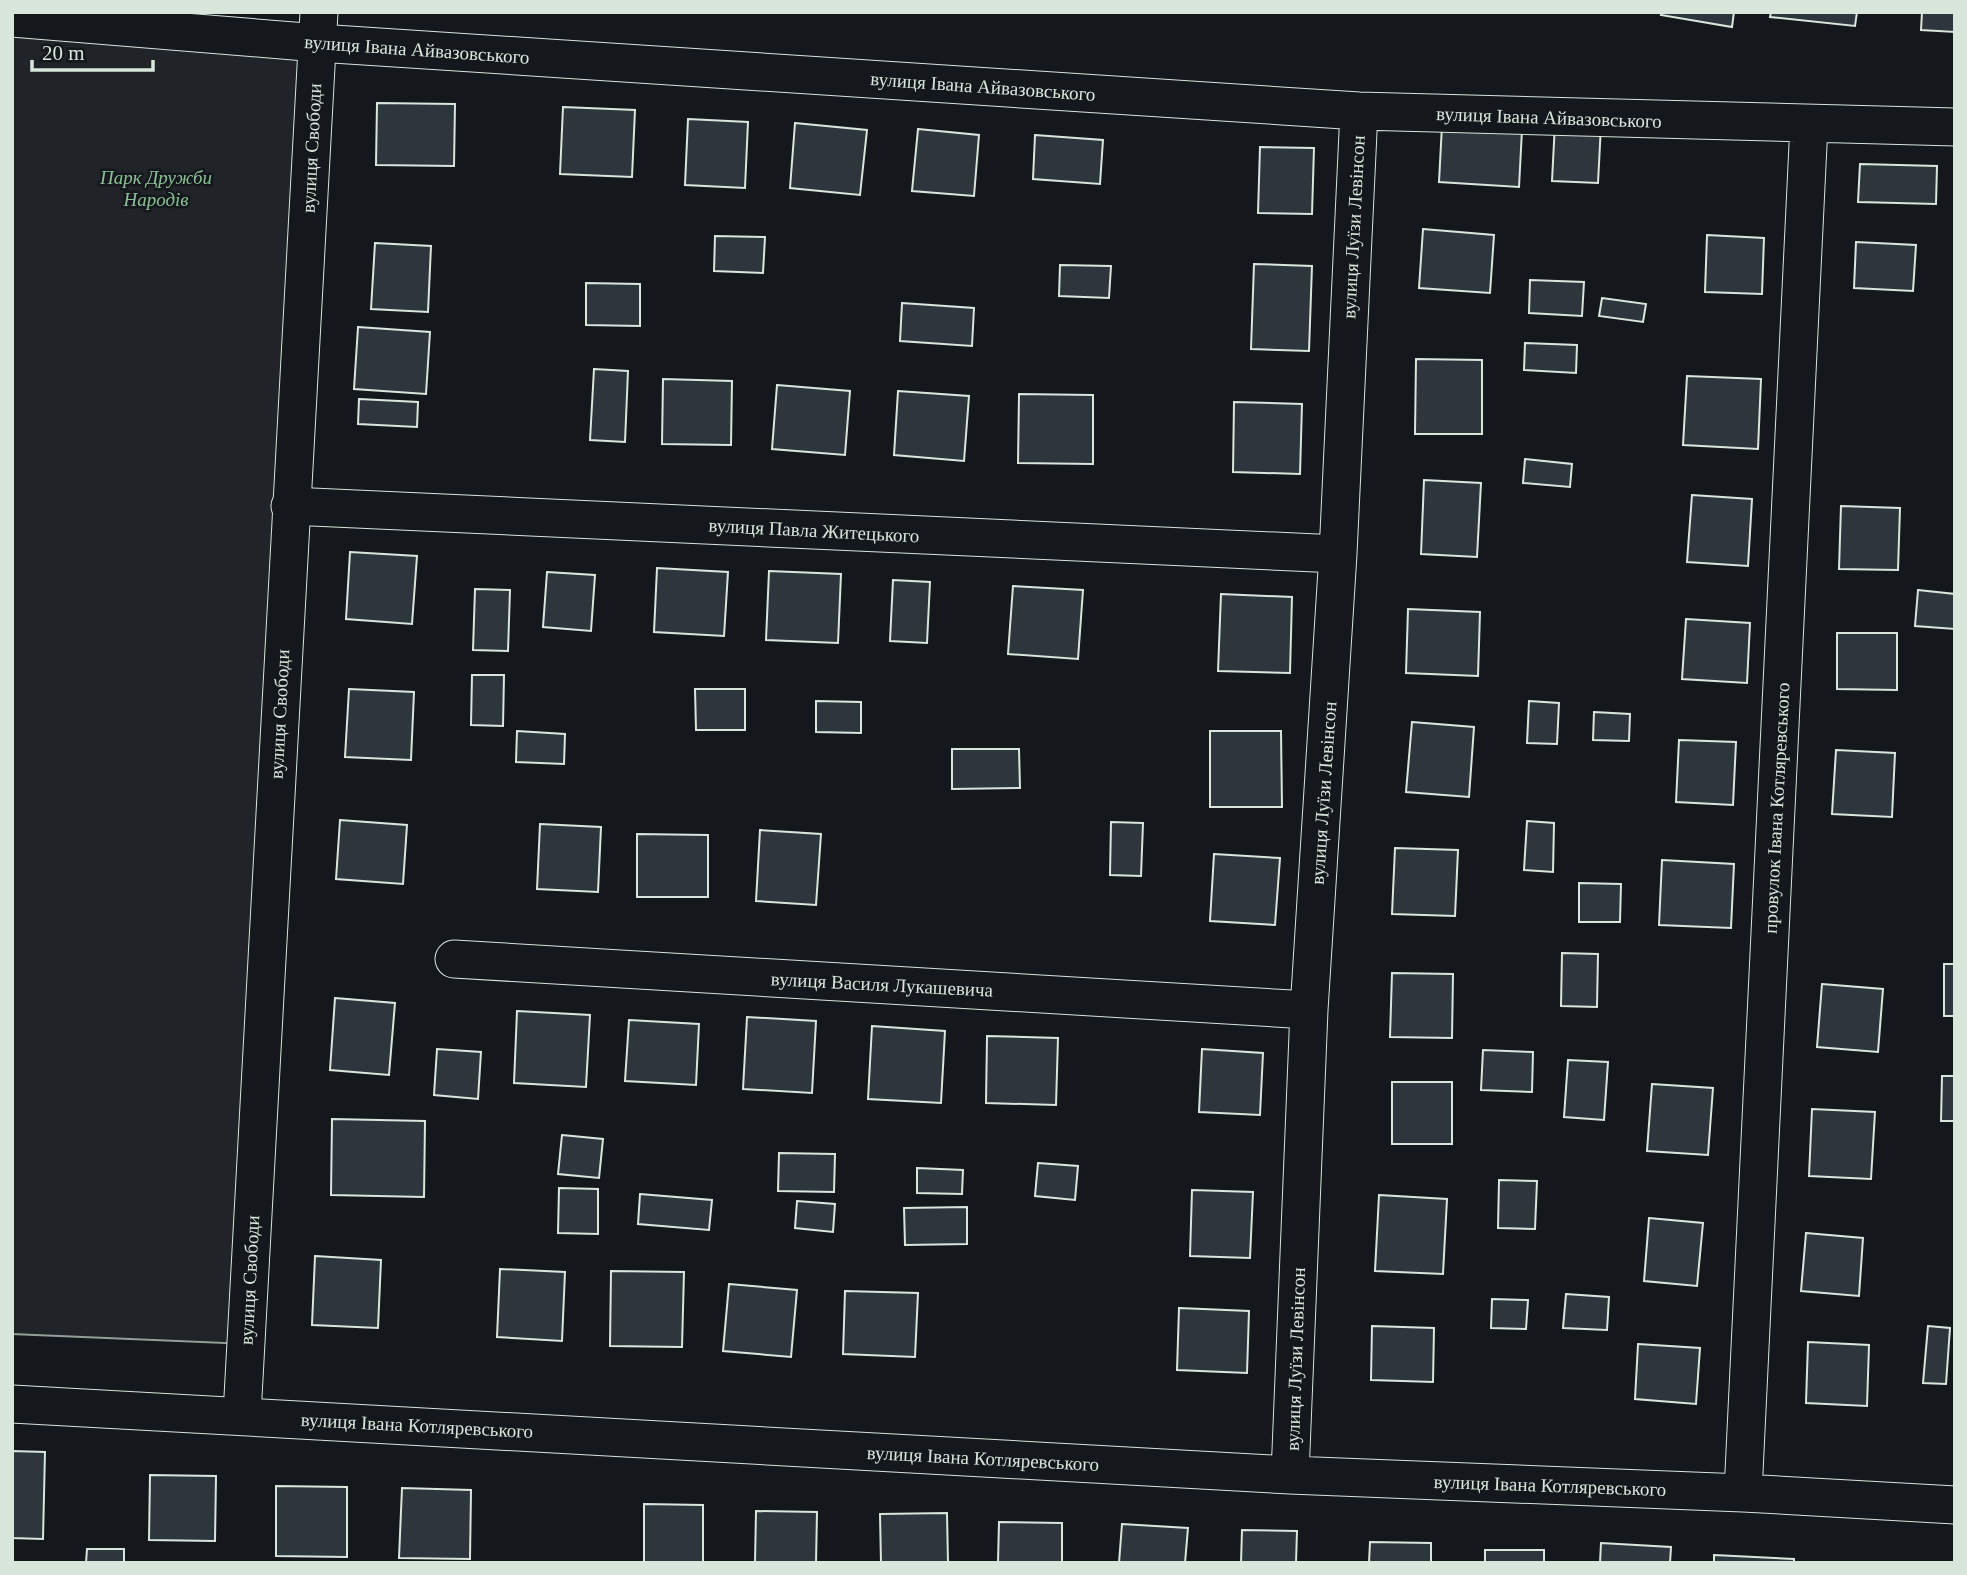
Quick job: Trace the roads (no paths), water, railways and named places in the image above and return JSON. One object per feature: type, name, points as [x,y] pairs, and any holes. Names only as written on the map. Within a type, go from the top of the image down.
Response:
[{"type":"street","name":"вулиця Івана Айвазовського","points":[[12,18],[318,27],[1359,111],[1955,127]]},
{"type":"street","name":"вулиця Свободи","points":[[242,1415],[318,27]]},
{"type":"street","name":"вулиця Луїзи Левінсон","points":[[1290,1475],[1309,1010],[1338,554],[1359,111]]},
{"type":"street","name":"провулок Івана Котляревського","points":[[1743,1493],[1809,124]]},
{"type":"street","name":"вулиця Павла Житецького","points":[[290,506],[1338,554]]},
{"type":"street","name":"вулиця Василя Лукашевича","points":[[454,959],[1309,1010]]},
{"type":"street","name":"вулиця Івана Котляревського","points":[[12,1404],[1290,1475],[1743,1493],[1955,1505]]},
{"type":"park label","name":"Парк Дружби Народів","points":[[156,188]]}]
